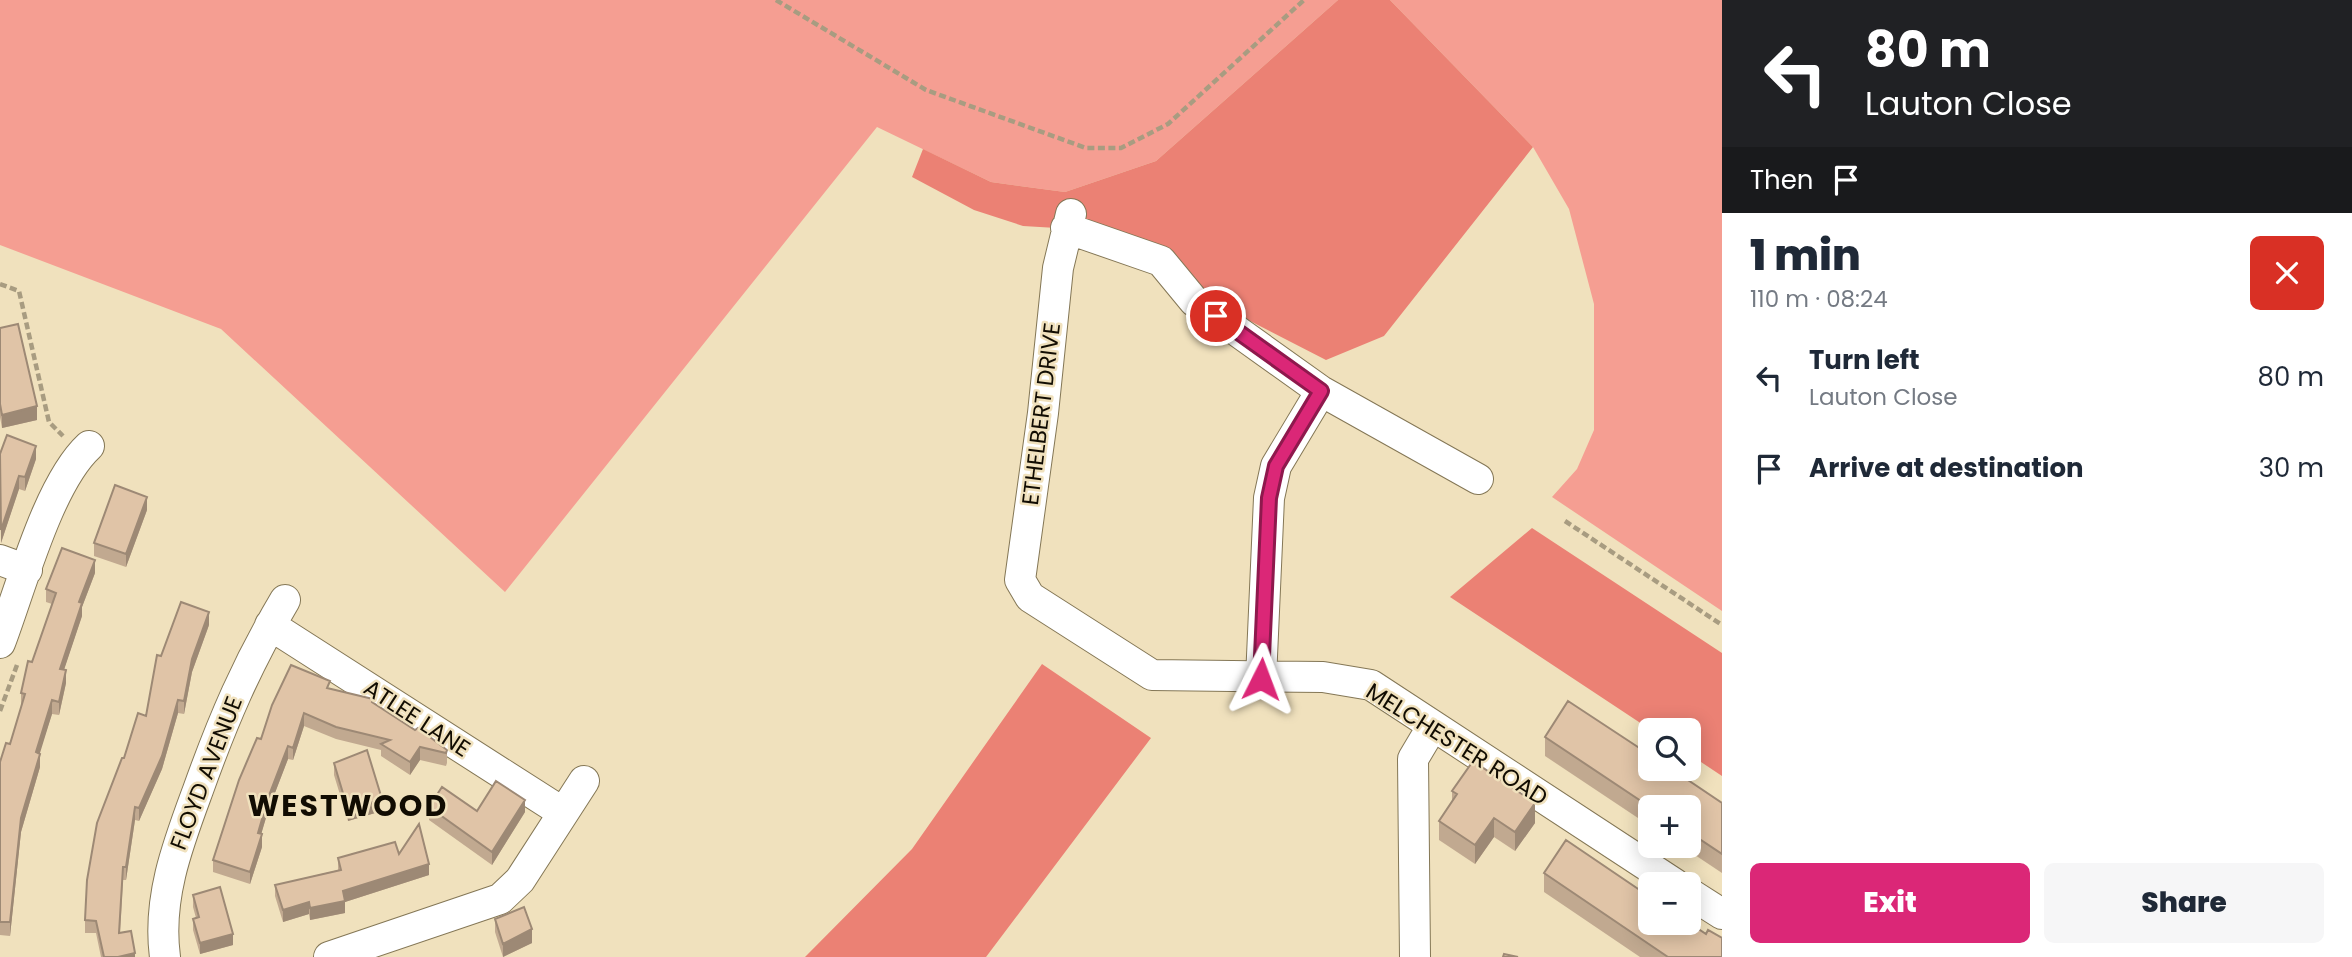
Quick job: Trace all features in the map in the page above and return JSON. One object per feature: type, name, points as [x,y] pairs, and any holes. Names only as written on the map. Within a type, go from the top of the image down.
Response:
[{"type":"street","name":"ETHELBERT DRIVE","points":[[1030,597],[1020,580],[1043,413],[1058,268],[1069,221],[1161,261],[1205,309],[1321,391],[1478,479]]},
{"type":"street","points":[[1261,679],[1269,498],[1276,466],[1321,391]]},
{"type":"street","points":[[0,643],[14,565],[59,485],[85,450]]},
{"type":"street","name":"MELCHESTER ROAD","points":[[1030,597],[1152,675],[1261,679],[1323,677],[1371,685],[1656,872]]},
{"type":"street","name":"FLOYD AVENUE","points":[[165,957],[165,900],[177,847],[227,711],[249,662],[285,600]]},
{"type":"street","name":"ATLEE LANE","points":[[270,625],[562,812]]},
{"type":"street","points":[[1415,957],[1413,759],[1432,727]]},
{"type":"street","points":[[329,957],[415,944],[510,892],[584,781]]},
{"type":"street","points":[[1701,901],[1722,914]]},
{"type":"path","points":[[776,0],[926,90],[1086,148],[1121,148],[1168,124],[1304,0]]},
{"type":"path","points":[[0,284],[19,292],[49,422],[85,450]]},
{"type":"path","points":[[1565,521],[1722,625]]},
{"type":"shaded area","points":[[0,0],[1338,0],[1156,161],[1065,192],[991,182],[877,127],[505,592],[221,329],[0,245]]},
{"type":"shaded area","points":[[1338,0],[1390,0],[1533,147],[1384,336],[1326,360],[1147,268],[1090,230],[1023,226],[974,210],[912,177],[923,149],[991,182],[1065,192],[1156,161]]},
{"type":"shaded area","points":[[1390,0],[1722,0],[1722,611],[1552,497],[1577,469],[1594,430],[1594,304],[1569,209],[1533,147]]},
{"type":"shaded area","points":[[1532,528],[1722,653],[1722,776],[1701,762],[1701,718],[1638,718],[1638,721],[1450,597]]},
{"type":"shaded area","points":[[1042,664],[1151,738],[986,957],[805,957],[912,849]]},
{"type":"building","points":[[18,324],[37,406],[2,415],[0,328]]},
{"type":"building","points":[[7,435],[36,446],[25,477],[19,476],[1,530],[0,454]]},
{"type":"building","points":[[115,485],[147,497],[126,554],[94,543]]},
{"type":"building","points":[[62,548],[95,560],[79,602],[82,603],[60,669],[66,670],[59,702],[52,700],[36,752],[40,754],[21,818],[10,922],[0,922],[0,762],[6,743],[10,744],[25,694],[21,693],[28,661],[32,662],[56,593],[46,589]]},
{"type":"building","points":[[181,602],[209,612],[192,659],[184,701],[178,700],[162,756],[139,808],[135,807],[126,867],[123,867],[119,933],[131,931],[135,953],[104,957],[96,921],[85,920],[87,880],[97,823],[124,758],[138,713],[146,716],[157,655],[161,656]]},
{"type":"building","points":[[291,665],[330,681],[327,688],[373,699],[372,702],[415,730],[418,728],[447,750],[446,753],[420,747],[410,762],[381,744],[390,740],[336,727],[304,713],[293,748],[288,746],[268,798],[258,833],[262,834],[250,872],[213,860],[239,780],[257,738],[261,739],[272,705]]},
{"type":"building","points":[[1568,701],[1638,747],[1638,781],[1689,781],[1722,803],[1722,854],[1701,840],[1701,795],[1638,795],[1638,799],[1545,737]]},
{"type":"building","points":[[367,750],[382,799],[348,810],[334,763]]},
{"type":"building","points":[[1473,761],[1535,803],[1515,832],[1494,818],[1475,845],[1439,821],[1457,794],[1452,791]]},
{"type":"building","points":[[496,781],[525,800],[492,852],[429,807],[442,787],[477,811]]},
{"type":"building","points":[[419,824],[429,864],[343,891],[345,901],[310,908],[309,902],[283,910],[275,885],[341,870],[338,858],[395,842],[399,854]]},
{"type":"building","points":[[1566,840],[1638,889],[1638,935],[1701,935],[1701,931],[1706,934],[1708,930],[1722,938],[1722,957],[1668,957],[1544,873]]},
{"type":"building","points":[[220,887],[233,934],[200,943],[193,919],[199,917],[193,895]]},
{"type":"building","points":[[524,907],[532,929],[503,944],[495,919]]},
{"type":"district","name":"WESTWOOD","points":[[348,805]]},
{"type":"route","points":[[1216,316],[1321,391],[1276,466],[1269,498],[1261,679]]}]
